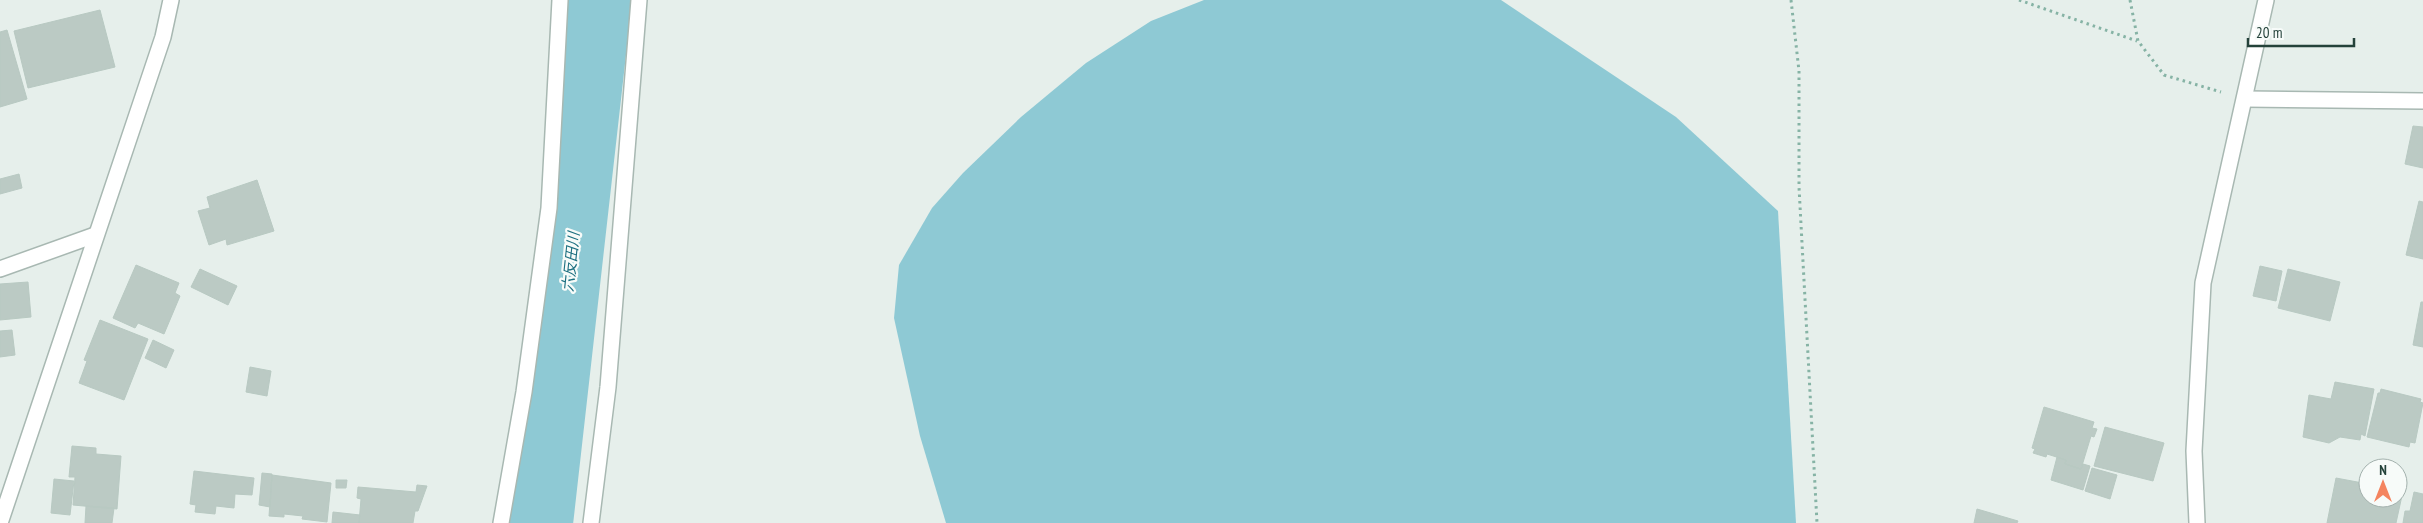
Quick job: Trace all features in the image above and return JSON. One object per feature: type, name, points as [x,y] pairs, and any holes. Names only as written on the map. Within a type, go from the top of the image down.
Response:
[{"type":"street","points":[[0,523],[95,235],[163,37],[171,0]]},
{"type":"street","points":[[501,523],[524,392],[549,208],[560,0]]},
{"type":"street","points":[[592,523],[608,387],[639,0]]},
{"type":"street","points":[[2197,523],[2194,451],[2203,283],[2266,0]]},
{"type":"street","points":[[2245,99],[2423,101]]},
{"type":"street","points":[[0,269],[95,235]]},
{"type":"path","points":[[1791,0],[1799,71],[1799,187],[1817,523]]},
{"type":"path","points":[[2019,0],[2138,41]]},
{"type":"path","points":[[2130,0],[2138,41],[2164,75],[2245,99]]},
{"type":"water","points":[[1204,0],[1501,0],[1676,117],[1778,211],[1796,523],[946,523],[920,436],[894,318],[899,265],[932,208],[963,173],[1021,117],[1086,63],[1151,21]]},
{"type":"building","points":[[100,10],[115,67],[28,88],[14,31]]},
{"type":"building","points":[[7,30],[27,99],[0,107],[0,32]]},
{"type":"building","points":[[2413,126],[2423,127],[2423,168],[2405,164]]},
{"type":"building","points":[[19,174],[22,188],[0,194],[0,179]]},
{"type":"building","points":[[257,180],[274,231],[227,245],[226,239],[209,245],[198,211],[210,208],[207,197]]},
{"type":"building","points":[[2419,201],[2423,202],[2423,259],[2406,255]]},
{"type":"building","points":[[136,265],[179,283],[175,293],[180,296],[164,334],[138,323],[135,328],[113,318]]},
{"type":"building","points":[[2260,266],[2282,271],[2276,301],[2253,296]]},
{"type":"building","points":[[200,269],[237,286],[228,305],[191,287]]},
{"type":"building","points":[[2288,269],[2340,282],[2330,321],[2278,308]]},
{"type":"building","points":[[28,282],[31,317],[0,320],[0,284]]},
{"type":"building","points":[[2421,302],[2423,302],[2423,347],[2413,345]]},
{"type":"building","points":[[100,320],[148,339],[124,400],[79,383],[87,361],[84,360]]},
{"type":"building","points":[[12,330],[15,355],[0,357],[0,331]]},
{"type":"building","points":[[153,340],[174,350],[166,368],[145,358]]},
{"type":"building","points":[[250,367],[271,371],[267,396],[246,392]]},
{"type":"building","points":[[2335,382],[2374,389],[2365,436],[2361,434],[2360,440],[2340,437],[2329,443],[2303,437],[2309,395],[2331,399]]},
{"type":"building","points":[[2381,389],[2421,399],[2420,402],[2423,403],[2415,443],[2410,442],[2409,447],[2367,437],[2378,393],[2380,393]]},
{"type":"building","points":[[2044,407],[2094,422],[2092,428],[2097,429],[2094,437],[2091,436],[2081,469],[2065,464],[2066,460],[2047,454],[2046,457],[2033,453],[2035,449],[2032,448]]},
{"type":"building","points":[[2105,427],[2164,443],[2153,481],[2094,466]]},
{"type":"building","points":[[72,446],[96,448],[96,454],[121,456],[117,509],[73,505],[75,477],[69,477]]},
{"type":"building","points":[[2057,457],[2066,460],[2065,464],[2081,469],[2083,464],[2090,466],[2083,490],[2051,480]]},
{"type":"building","points":[[2092,468],[2117,475],[2110,499],[2085,491]]},
{"type":"building","points":[[194,471],[254,478],[252,495],[235,494],[234,508],[216,506],[215,514],[195,512],[196,505],[190,504]]},
{"type":"building","points":[[262,473],[272,474],[270,507],[259,505]]},
{"type":"building","points":[[272,475],[331,483],[327,522],[302,519],[303,516],[284,514],[284,517],[269,516]]},
{"type":"building","points":[[2336,478],[2358,482],[2358,508],[2399,508],[2396,523],[2327,523]]},
{"type":"building","points":[[54,479],[74,481],[70,515],[51,513]]},
{"type":"building","points":[[336,480],[347,480],[346,488],[336,488]]},
{"type":"building","points":[[417,485],[427,486],[418,511],[415,511],[413,523],[359,523],[361,499],[357,498],[358,487],[416,492]]},
{"type":"building","points":[[2414,492],[2423,494],[2423,523],[2403,523],[2405,511],[2410,511]]},
{"type":"building","points":[[86,506],[114,508],[112,523],[85,523]]},
{"type":"building","points":[[1977,509],[2018,521],[2017,523],[1974,523]]},
{"type":"building","points":[[333,512],[360,515],[359,523],[332,523]]},
{"type":"waterway","name":"六反田川","points":[[541,523],[600,0]]}]
